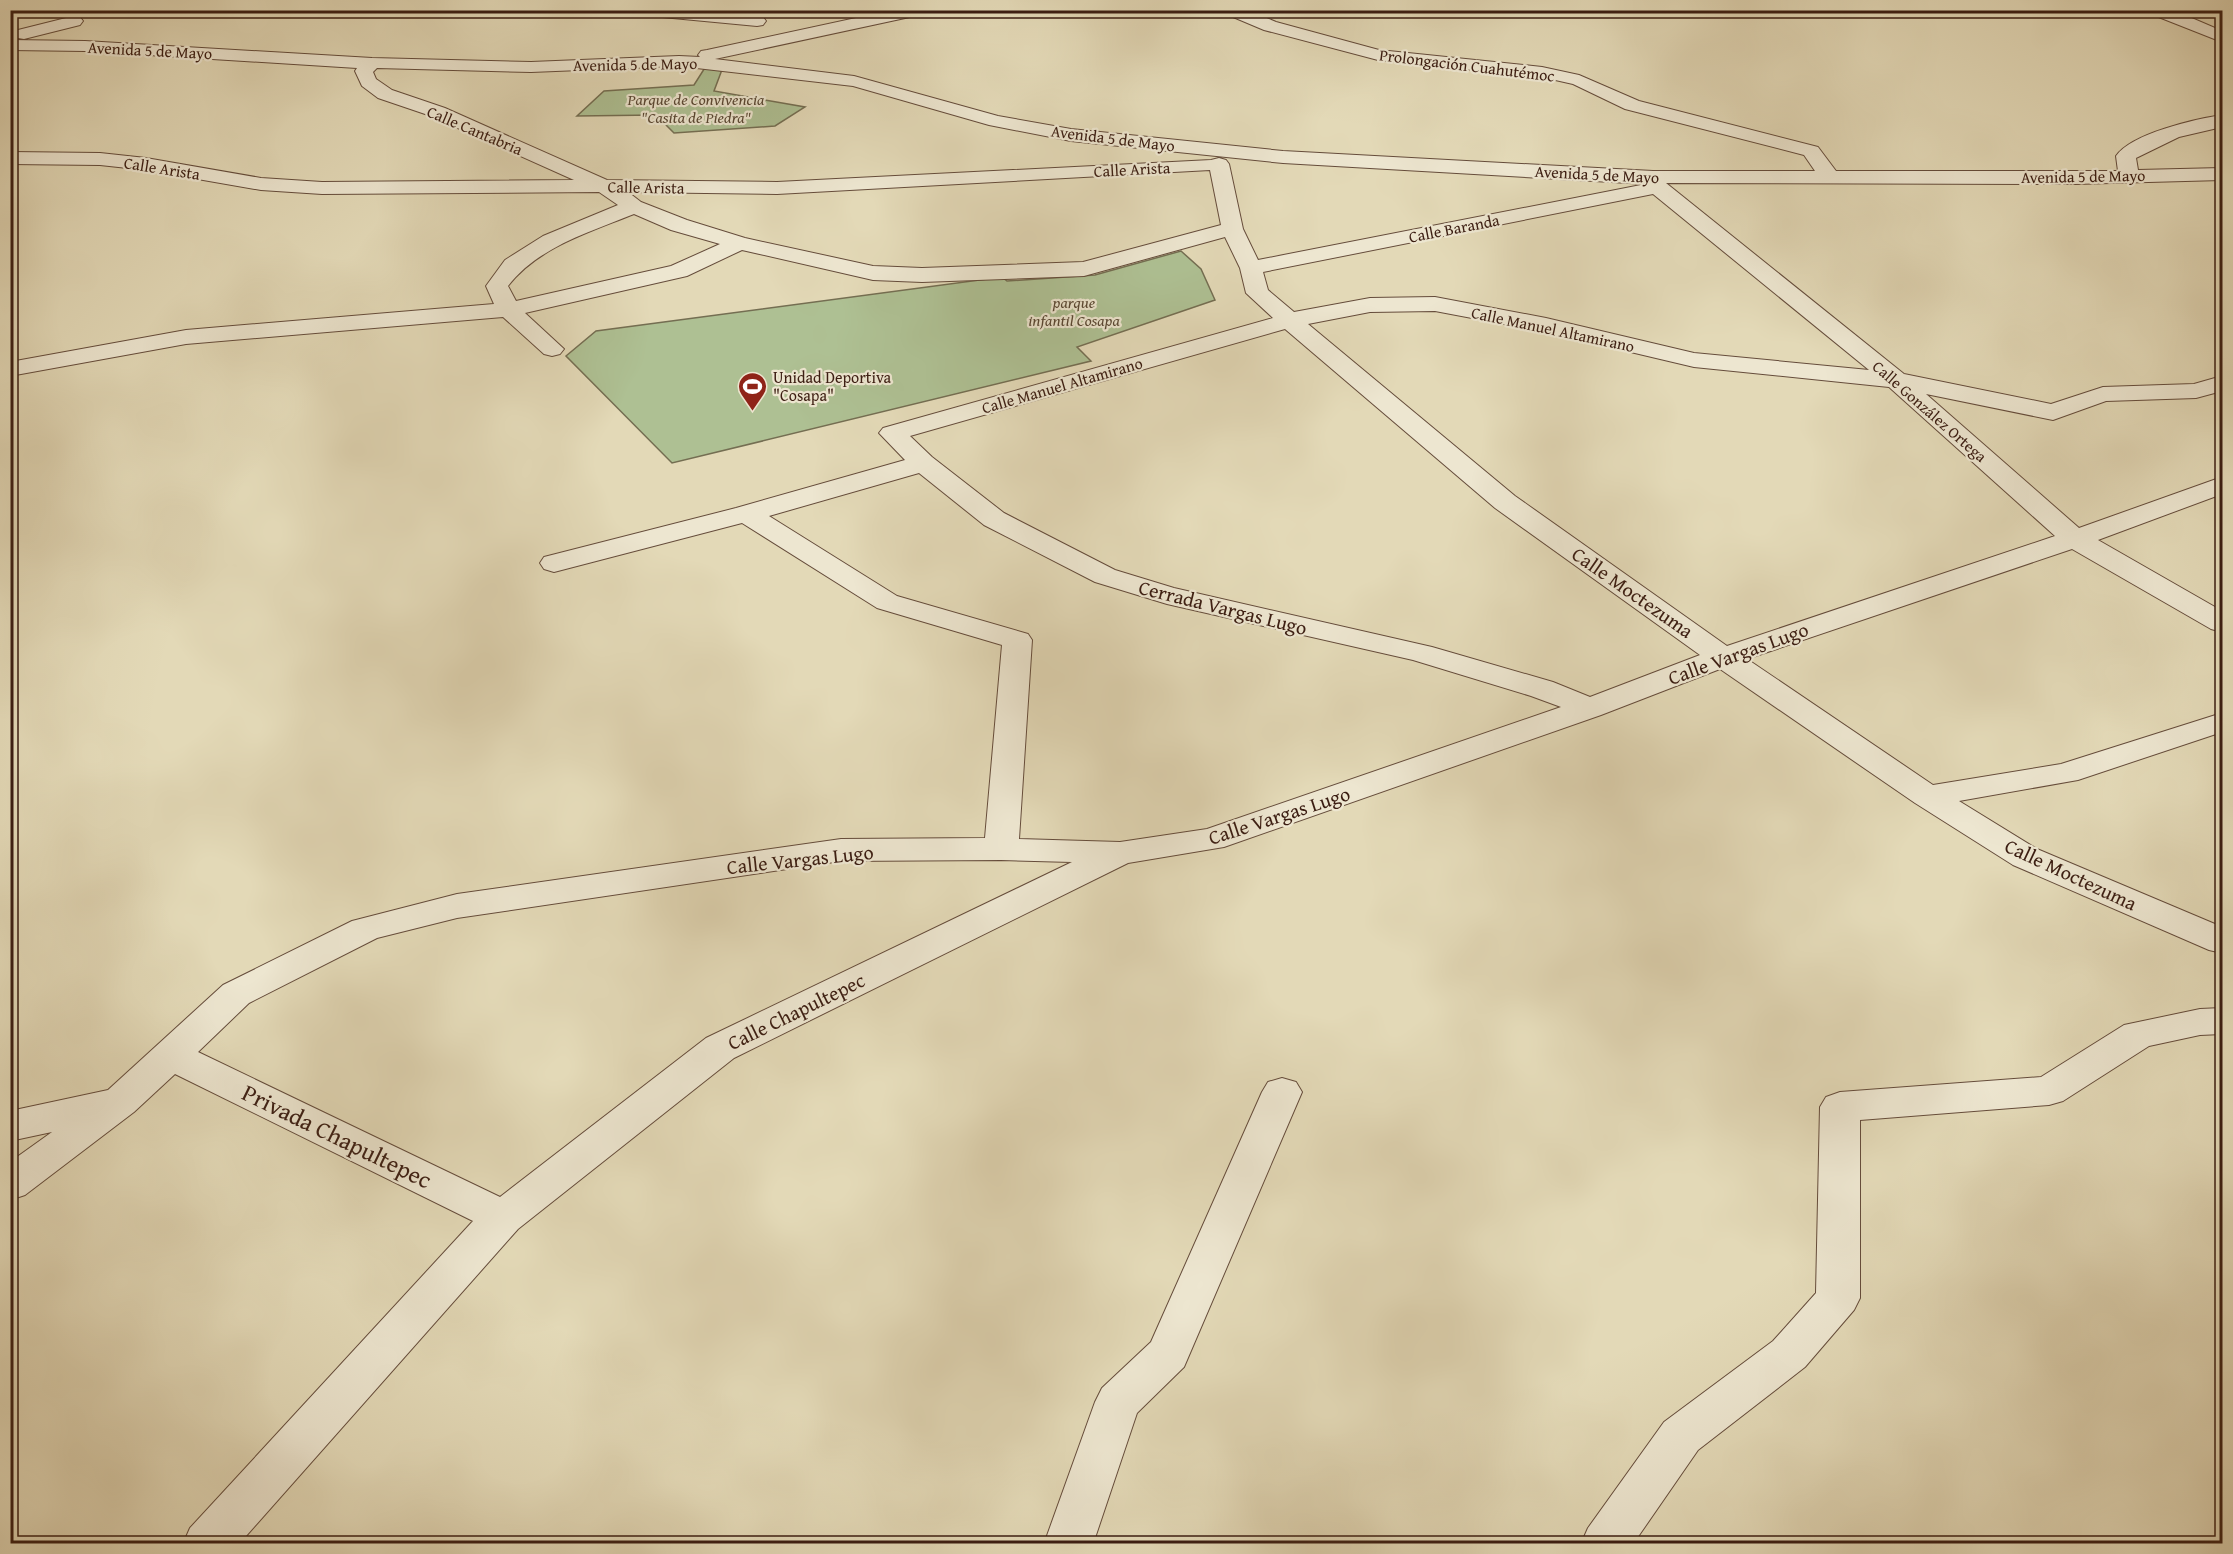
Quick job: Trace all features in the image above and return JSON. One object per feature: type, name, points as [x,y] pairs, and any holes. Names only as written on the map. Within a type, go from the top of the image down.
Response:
[{"type":"street","points":[[641,10],[761,16],[751,44]]},
{"type":"street","points":[[679,61],[919,10]]},
{"type":"street","name":"Prolongación Cuahutémoc","points":[[1232,10],[1270,26],[1378,55],[1542,72],[1579,80],[1632,105],[1811,152],[1829,176]]},
{"type":"street","points":[[2157,10],[2223,37]]},
{"type":"street","points":[[10,37],[74,21]]},
{"type":"street","name":"Avenida 5 de Mayo","points":[[10,45],[85,46],[372,63],[531,67],[679,61],[854,81],[996,121],[1071,135],[1283,158],[1655,182],[1829,176],[2215,177]]},
{"type":"street","name":"Calle Cantabria","points":[[372,63],[364,71],[368,82],[385,94],[438,112],[604,186]]},
{"type":"street","points":[[2129,176],[2126,156],[2148,141],[2185,127],[2223,121]]},
{"type":"street","points":[[2148,141],[2177,160],[2215,177]]},
{"type":"street","name":"Calle Arista","points":[[10,159],[100,159],[146,164],[261,184],[322,188],[604,186],[777,188],[1219,164],[1283,158]]},
{"type":"street","name":"Calle Moctezuma","points":[[1219,164],[1232,229],[1251,268],[1257,293],[1505,502],[1723,657],[1927,796],[2025,857],[2223,941]]},
{"type":"street","name":"Calle Baranda","points":[[1251,268],[1655,182]]},
{"type":"street","name":"Calle González Ortega","points":[[1655,182],[1896,380],[2075,538],[2223,623]]},
{"type":"street","points":[[604,186],[634,206],[680,225],[740,243],[873,273],[922,275],[1084,269],[1232,229]]},
{"type":"street","points":[[552,349],[508,310],[496,286],[513,265],[551,241],[634,206]]},
{"type":"street","points":[[10,369],[186,337],[508,310],[679,271],[740,243]]},
{"type":"street","name":"Calle Manuel Altamirano","points":[[892,433],[1291,320],[1370,304],[1435,304],[1546,325],[1694,360],[1896,380],[2053,412],[2103,394],[2196,391],[2223,383]]},
{"type":"street","name":"Cerrada Vargas Lugo","points":[[892,433],[923,464],[994,519],[1106,576],[1167,595],[1421,653],[1542,689],[1590,708]]},
{"type":"street","points":[[554,563],[746,514],[923,464]]},
{"type":"street","name":"Calle Vargas Lugo","points":[[10,1184],[120,1101],[236,994],[365,929],[457,906],[841,850],[1001,849],[1120,853],[1212,839],[1590,708],[1723,657],[2075,538],[2223,485]]},
{"type":"street","points":[[746,514],[887,602],[1017,640],[1001,849]]},
{"type":"street","points":[[1927,796],[2066,773],[2223,722]]},
{"type":"street","name":"Calle Chapultepec","points":[[207,1544],[503,1217],[720,1048],[1120,853]]},
{"type":"street","points":[[1605,1544],[1681,1436],[1789,1354],[1838,1298],[1840,1107],[2049,1091],[2138,1035],[2200,1022],[2223,1021]]},
{"type":"street","name":"Privada Chapultepec","points":[[171,1055],[503,1217]]},
{"type":"street","points":[[1068,1544],[1118,1402],[1168,1354],[1282,1092]]},
{"type":"street","points":[[10,1126],[120,1101]]},
{"type":"green space","name":"Parque de Convivencia \"Casita de Piedra\"","points":[[706,66],[723,67],[714,91],[805,107],[775,126],[674,133],[656,115],[577,116],[604,91],[694,85]]},
{"type":"green space","name":"Unidad Deportiva \"Cosapa\"","points":[[1181,251],[1201,269],[1215,300],[1077,347],[1091,361],[672,463],[566,356],[596,331],[1002,277],[1007,281],[1095,275]]},
{"type":"place","name":"Unidad Deportiva \"Cosapa\"","points":[[752,412]]},
{"type":"park label","name":"parque infantil Cosapa","points":[[1074,311]]}]
